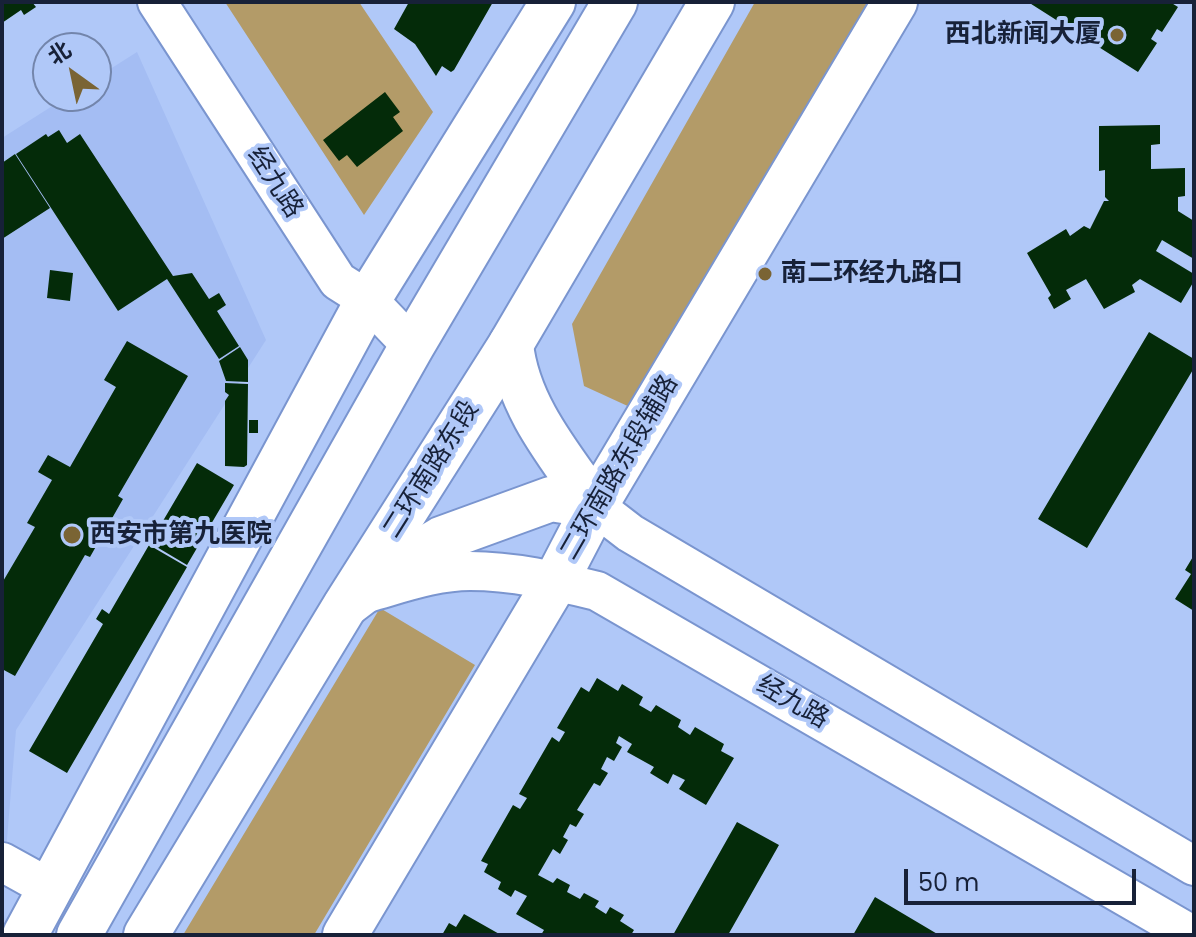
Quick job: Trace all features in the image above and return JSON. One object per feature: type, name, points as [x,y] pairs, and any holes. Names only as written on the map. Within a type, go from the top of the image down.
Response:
[{"type":"main road","points":[[25,935],[368,300],[553,2]]},
{"type":"main road","points":[[79,935],[412,346],[615,2]]},
{"type":"main road","name":"二环南路东段","points":[[146,935],[511,344],[712,2]]},
{"type":"main road","name":"二环南路东段辅路","points":[[345,935],[556,581],[595,506],[895,2]]},
{"type":"main road","points":[[511,344],[514,369],[523,393],[549,440],[595,506]]},
{"type":"main road","points":[[355,599],[401,563],[441,539],[551,499],[595,506]]},
{"type":"street","name":"经九路","points":[[157,2],[338,281],[368,300],[412,346]]},
{"type":"street","points":[[595,506],[630,533],[1194,866]]},
{"type":"street","name":"经九路","points":[[355,599],[438,575],[469,571],[556,581],[597,591],[1192,935]]},
{"type":"street","points":[[2,862],[51,889]]},
{"type":"shaded area","points":[[225,2],[359,2],[433,112],[364,215]]},
{"type":"shaded area","points":[[755,2],[870,2],[632,408],[584,386],[572,324]]},
{"type":"shaded area","name":"西安市第九医院","points":[[137,52],[266,340],[16,730],[2,900],[2,138],[43,112],[112,112],[112,68]]},
{"type":"shaded area","points":[[380,608],[475,665],[314,935],[183,935]]},
{"type":"building","points":[[2,2],[32,2],[36,7],[24,15],[21,10],[2,23]]},
{"type":"building","points":[[409,2],[493,2],[454,70],[451,72],[442,66],[436,76],[415,44],[394,29]]},
{"type":"building","name":"西北新闻大厦","points":[[1028,2],[1170,2],[1178,7],[1162,32],[1157,29],[1151,39],[1157,43],[1138,72]]},
{"type":"building","points":[[385,92],[400,112],[393,117],[403,131],[357,167],[347,155],[339,161],[323,140]]},
{"type":"building","points":[[1160,125],[1160,144],[1151,145],[1151,169],[1185,168],[1185,196],[1178,197],[1178,211],[1194,221],[1194,259],[1162,240],[1156,251],[1194,274],[1194,281],[1181,303],[1140,279],[1132,285],[1135,292],[1104,309],[1086,279],[1066,290],[1071,299],[1054,309],[1048,298],[1051,295],[1027,253],[1066,229],[1070,236],[1084,226],[1090,229],[1104,201],[1109,201],[1105,197],[1105,170],[1099,171],[1099,126]]},
{"type":"building","points":[[59,130],[67,143],[80,134],[173,276],[192,273],[209,299],[219,293],[226,305],[217,311],[239,346],[219,359],[167,279],[118,311],[16,154],[46,134],[48,137]]},
{"type":"building","points":[[15,154],[50,208],[2,239],[2,163]]},
{"type":"building","points":[[50,270],[73,273],[70,301],[47,298]]},
{"type":"building","points":[[1149,332],[1194,359],[1194,368],[1087,548],[1038,519]]},
{"type":"building","points":[[127,341],[188,376],[118,496],[123,499],[90,557],[85,555],[15,676],[2,669],[2,583],[35,527],[27,523],[52,480],[38,472],[48,455],[70,467],[116,387],[104,380]]},
{"type":"building","points":[[240,347],[248,360],[248,382],[226,381],[219,361]]},
{"type":"building","points":[[225,383],[248,384],[247,465],[244,467],[225,466],[225,401],[229,395],[225,392]]},
{"type":"building","points":[[249,420],[258,420],[258,433],[249,433]]},
{"type":"building","points":[[197,463],[234,485],[187,565],[150,543]]},
{"type":"building","points":[[149,545],[187,567],[67,773],[29,751],[103,624],[96,619],[102,609],[109,614]]},
{"type":"building","points":[[1194,555],[1194,611],[1175,599],[1191,574],[1185,570]]},
{"type":"building","points":[[597,678],[618,691],[622,684],[643,697],[639,705],[651,712],[656,705],[681,720],[678,727],[690,735],[695,727],[724,744],[721,751],[734,758],[706,805],[679,789],[685,780],[673,774],[668,784],[650,773],[654,767],[627,752],[632,744],[619,736],[616,743],[622,747],[614,761],[607,757],[601,769],[608,773],[600,786],[594,783],[577,810],[584,814],[576,827],[570,824],[563,837],[568,840],[560,854],[553,849],[538,875],[553,883],[557,878],[570,885],[567,892],[580,899],[584,893],[599,901],[595,907],[606,914],[610,907],[624,915],[620,921],[634,930],[631,935],[541,935],[544,930],[516,914],[527,896],[515,890],[511,897],[498,889],[501,882],[484,872],[488,864],[481,861],[513,805],[520,809],[527,798],[519,794],[552,737],[559,742],[565,732],[557,728],[581,687],[589,692]]},
{"type":"building","points":[[737,822],[779,845],[728,935],[673,935]]},
{"type":"building","points":[[875,897],[939,935],[853,935]]},
{"type":"building","points":[[464,914],[501,935],[442,935],[449,923],[456,927]]},
{"type":"place","name":"西北新闻大厦","points":[[1117,35]]},
{"type":"place","name":"南二环经九路口","points":[[765,274]]},
{"type":"place","name":"西安市第九医院","points":[[72,535]]}]
